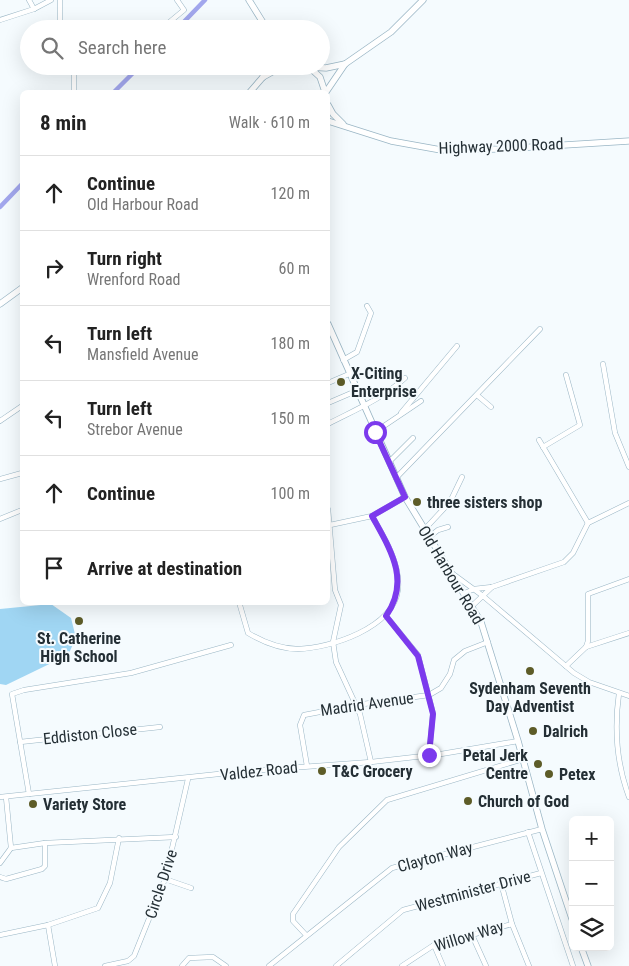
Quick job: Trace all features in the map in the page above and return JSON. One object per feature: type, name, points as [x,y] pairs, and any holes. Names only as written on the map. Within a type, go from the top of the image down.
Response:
[{"type":"main road","points":[[250,0],[261,20]]},
{"type":"main road","points":[[327,90],[345,64],[391,32],[423,0]]},
{"type":"main road","points":[[330,67],[345,64]]},
{"type":"main road","points":[[252,90],[267,75]]},
{"type":"main road","points":[[318,75],[325,90]]},
{"type":"main road","points":[[330,108],[336,118],[346,126]]},
{"type":"main road","name":"Highway 2000 Road","points":[[330,122],[391,141],[441,150],[629,142]]},
{"type":"main road","points":[[0,304],[20,289]]},
{"type":"main road","name":"Old Harbour Road","points":[[330,329],[356,391],[405,497],[472,606],[488,642],[542,829],[569,910]]},
{"type":"main road","points":[[582,951],[588,966]]},
{"type":"street","points":[[29,0],[34,9]]},
{"type":"street","points":[[0,20],[34,9],[51,0]]},
{"type":"street","points":[[60,0],[60,20]]},
{"type":"street","points":[[172,20],[184,10],[177,0]]},
{"type":"street","points":[[74,75],[74,90]]},
{"type":"street","points":[[343,360],[357,352],[371,312],[367,306]]},
{"type":"street","points":[[396,478],[478,396],[540,329]]},
{"type":"street","points":[[401,412],[457,346]]},
{"type":"street","points":[[603,364],[615,433],[629,467]]},
{"type":"street","points":[[330,382],[349,374]]},
{"type":"street","points":[[543,448],[580,425],[566,375]]},
{"type":"street","points":[[330,423],[363,406],[371,404],[390,392],[405,378]]},
{"type":"street","points":[[330,403],[356,391]]},
{"type":"street","points":[[478,396],[491,407]]},
{"type":"street","points":[[375,432],[401,412],[420,401]]},
{"type":"street","points":[[0,421],[20,407]]},
{"type":"street","points":[[389,462],[414,438]]},
{"type":"street","points":[[539,440],[588,523]]},
{"type":"street","points":[[0,479],[20,474]]},
{"type":"street","points":[[424,530],[450,502],[462,476]]},
{"type":"street","points":[[371,762],[356,705],[336,662],[334,642],[341,605],[333,578],[330,525],[372,516],[405,497]]},
{"type":"street","points":[[465,594],[474,589],[492,587],[564,562],[572,554],[588,523],[629,503]]},
{"type":"street","points":[[0,520],[20,511]]},
{"type":"street","points":[[240,605],[248,633],[266,644],[297,649],[326,646],[376,626],[394,604],[398,589],[397,575],[388,546],[372,516]]},
{"type":"street","points":[[429,537],[438,530],[448,527]]},
{"type":"street","points":[[452,574],[483,596],[566,666],[588,682],[629,696]]},
{"type":"street","points":[[586,647],[588,641],[588,594],[629,579]]},
{"type":"street","points":[[472,606],[492,587]]},
{"type":"street","points":[[386,616],[418,656],[433,714],[429,755]]},
{"type":"street","points":[[566,666],[586,647],[629,633]]},
{"type":"street","name":"Madrid Avenue","points":[[306,766],[300,725],[304,715],[356,705],[429,695],[441,688],[450,674],[454,660],[465,651],[488,642]]},
{"type":"street","points":[[29,794],[12,694],[24,690],[130,673],[231,644]]},
{"type":"street","points":[[619,693],[615,740],[629,795]]},
{"type":"street","name":"Eddiston Close","points":[[20,742],[160,727]]},
{"type":"street","name":"Valdez Road","points":[[3,797],[306,766],[371,762],[518,741]]},
{"type":"street","points":[[306,935],[293,921],[293,914],[339,847],[387,800],[522,759]]},
{"type":"street","name":"Circle Drive","points":[[106,966],[128,961],[134,956],[165,880],[188,779]]},
{"type":"street","points":[[0,863],[11,848],[3,797]]},
{"type":"street","name":"Clayton Way","points":[[270,966],[306,935],[392,868],[542,829]]},
{"type":"street","points":[[528,832],[573,966]]},
{"type":"street","points":[[11,848],[45,843],[119,838],[176,837]]},
{"type":"street","points":[[0,934],[48,925],[98,908],[110,883],[119,838]]},
{"type":"street","points":[[0,877],[6,879],[45,866],[45,843]]},
{"type":"street","name":"Westminister Drive","points":[[336,966],[403,910],[541,874]]},
{"type":"street","points":[[165,880],[191,888]]},
{"type":"street","points":[[501,883],[512,924],[530,966]]},
{"type":"street","name":"Willow Way","points":[[402,966],[434,946],[512,924]]},
{"type":"street","points":[[48,925],[55,966]]},
{"type":"street","points":[[472,935],[486,966]]},
{"type":"street","points":[[434,946],[444,966]]},
{"type":"street","points":[[182,966],[189,958],[213,957],[226,966]]},
{"type":"shaded area","points":[[52,605],[71,618],[76,638],[68,655],[6,685],[0,684],[0,609]]},
{"type":"waterway","points":[[186,20],[205,0]]},
{"type":"waterway","points":[[116,90],[131,75]]},
{"type":"waterway","points":[[0,207],[20,186]]},
{"type":"place","name":"X-Citing Enterprise","points":[[341,382]]},
{"type":"place","name":"three sisters shop","points":[[417,502]]},
{"type":"place","name":"St. Catherine High School","points":[[79,621]]},
{"type":"place","name":"Sydenham Seventh Day Adventist","points":[[530,671]]},
{"type":"place","name":"Dalrich","points":[[533,731]]},
{"type":"place","name":"Petal Jerk Centre","points":[[538,764]]},
{"type":"place","name":"T&C Grocery","points":[[322,771]]},
{"type":"place","name":"Petex","points":[[549,774]]},
{"type":"place","name":"Church of God","points":[[468,801]]},
{"type":"place","name":"Variety Store","points":[[33,804]]},
{"type":"route","points":[[375,432],[405,497],[372,516],[388,546],[397,575],[398,589],[394,604],[386,616],[418,656],[433,714],[429,755]]}]
